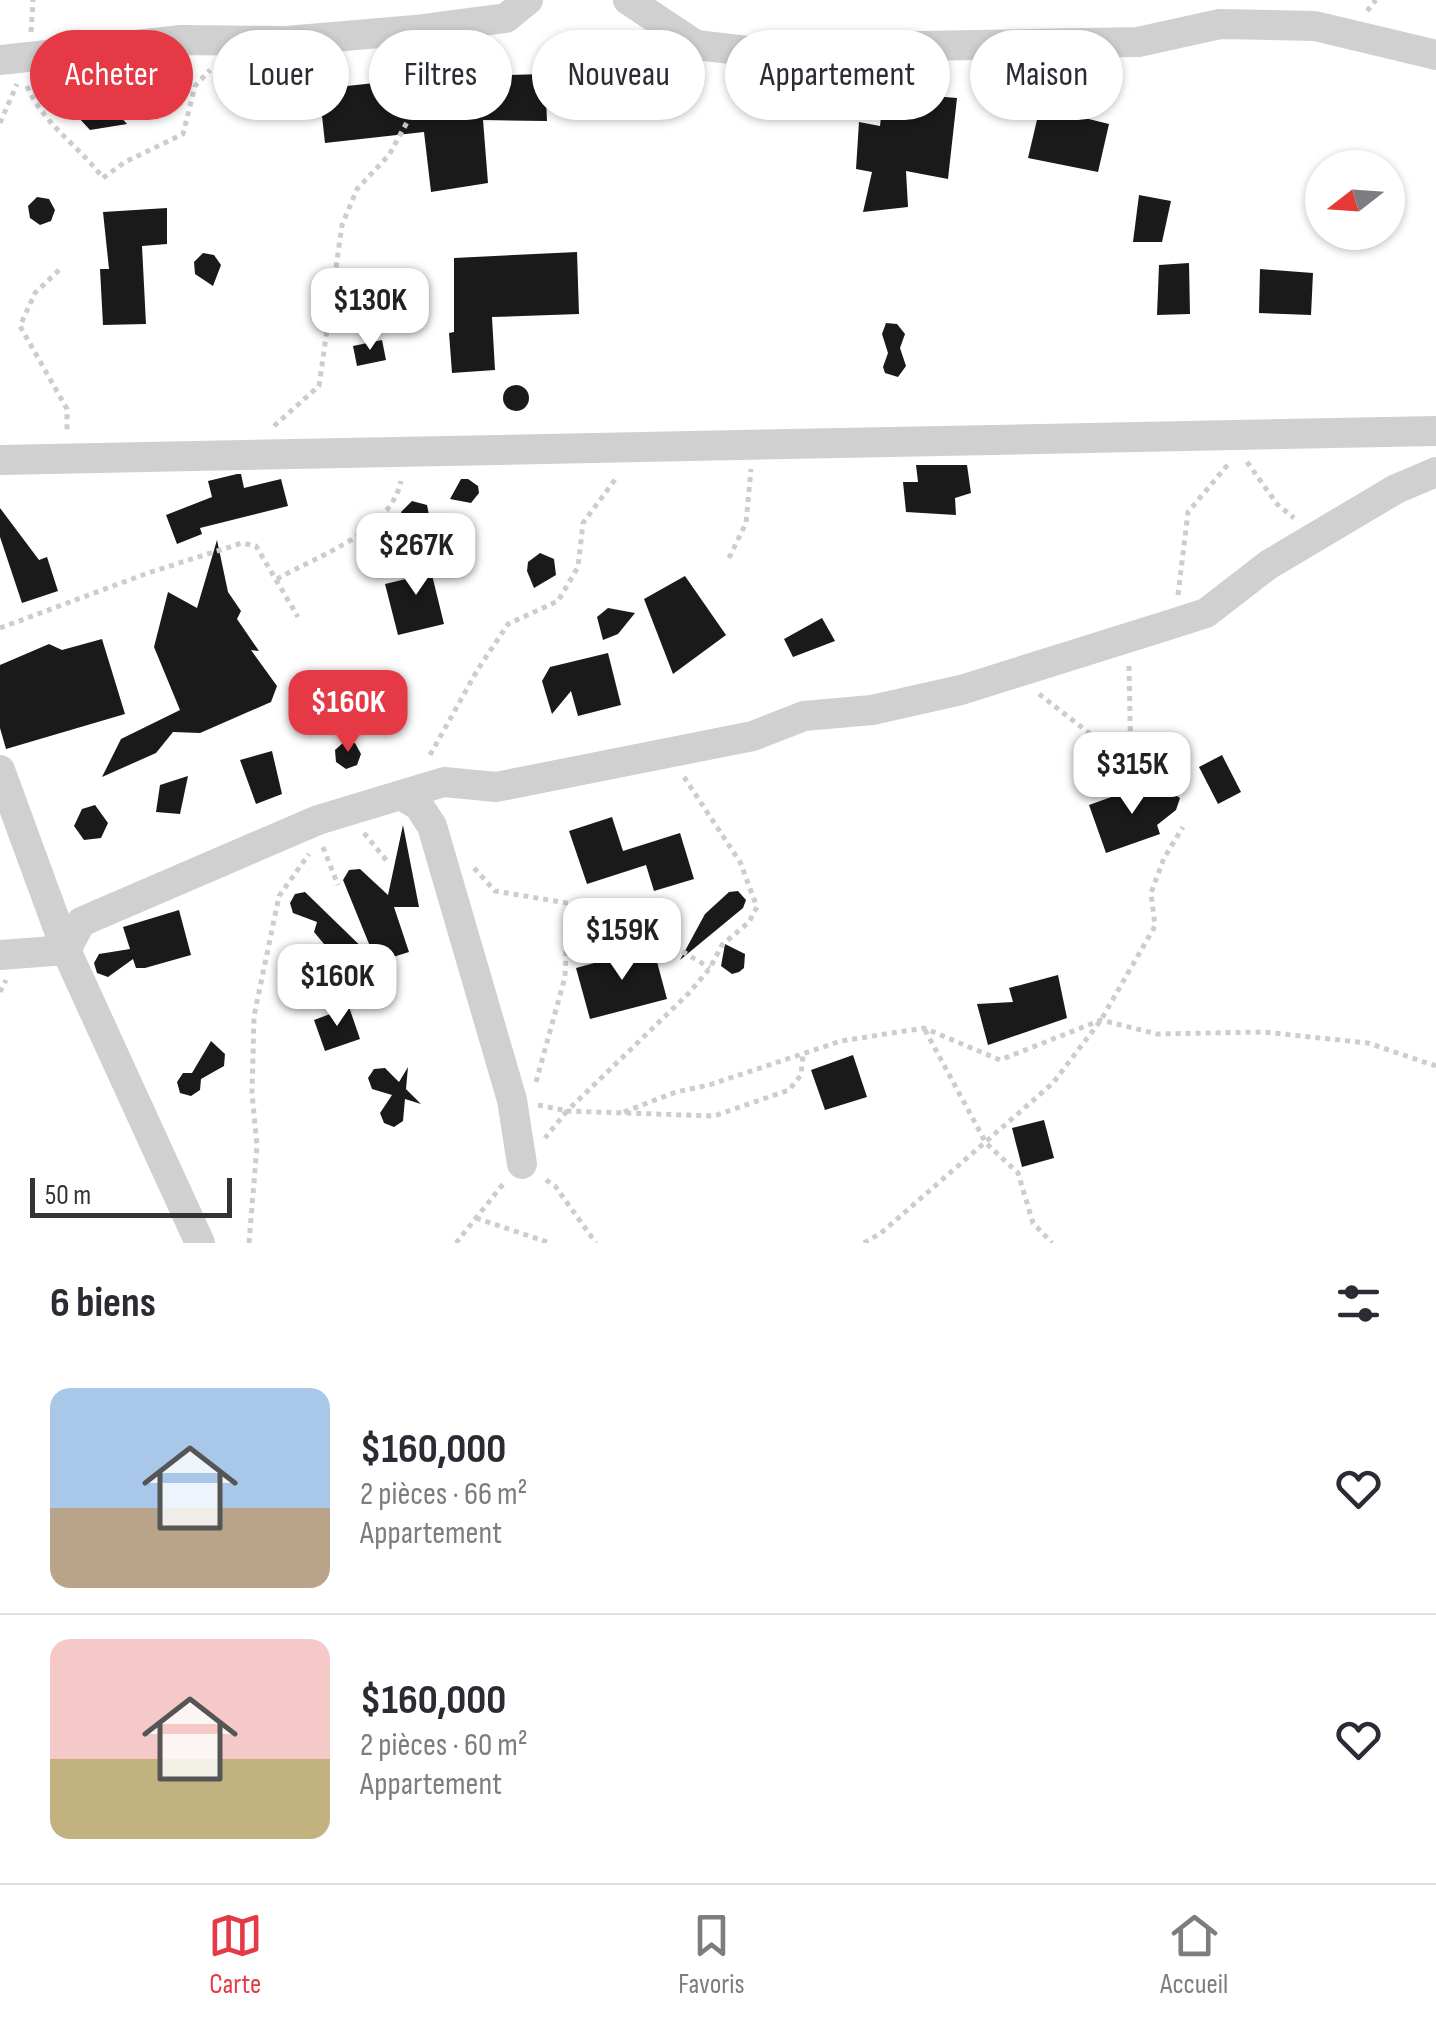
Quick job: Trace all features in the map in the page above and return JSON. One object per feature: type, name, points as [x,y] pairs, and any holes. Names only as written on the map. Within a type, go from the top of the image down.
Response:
[{"type":"street","points":[[415,30],[506,18],[528,0]]},
{"type":"street","points":[[628,0],[696,44],[792,56],[919,46],[1138,42],[1220,24],[1315,26],[1436,55]]},
{"type":"street","points":[[11,67],[181,40],[213,41]]},
{"type":"street","points":[[0,460],[1436,431]]},
{"type":"street","points":[[66,950],[81,922],[318,820],[444,782],[496,787],[753,736],[804,716],[872,710],[1009,675],[1206,613],[1268,565],[1396,489],[1436,472]]},
{"type":"street","points":[[0,770],[66,950],[200,1243]]},
{"type":"street","points":[[402,795],[419,806],[432,826],[512,1100],[522,1164]]},
{"type":"street","points":[[0,955],[66,950]]},
{"type":"path","points":[[11,67],[37,110],[86,155],[103,178],[125,162],[183,134],[195,86],[213,66]]},
{"type":"path","points":[[246,456],[257,438],[288,417],[319,386],[342,225],[358,189],[389,154],[408,120]]},
{"type":"path","points":[[58,270],[35,293],[20,326],[67,409],[68,460]]},
{"type":"path","points":[[1227,434],[1277,504],[1316,536]]},
{"type":"path","points":[[1175,623],[1188,512],[1230,464],[1227,434]]},
{"type":"path","points":[[728,558],[746,523],[754,446]]},
{"type":"path","points":[[428,757],[508,624],[558,600],[578,567],[583,523],[618,475],[650,449]]},
{"type":"path","points":[[276,579],[378,521],[397,500],[407,454]]},
{"type":"path","points":[[0,628],[242,543],[256,546],[298,617]]},
{"type":"path","points":[[1009,675],[1056,704],[1131,774],[1129,638]]},
{"type":"path","points":[[672,752],[695,799],[740,862],[758,906],[749,922],[722,946],[690,993],[567,1111],[714,1116],[789,1090],[802,1075],[803,1054]]},
{"type":"path","points":[[864,1243],[1053,1082],[1101,1020],[1156,926],[1151,892],[1164,858],[1184,826]]},
{"type":"path","points":[[249,1243],[257,1145],[252,1093],[254,1016],[279,896],[320,840],[338,885]]},
{"type":"path","points":[[470,864],[495,890],[579,906],[650,932],[710,968]]},
{"type":"path","points":[[534,1088],[565,977],[567,932],[579,906]]},
{"type":"path","points":[[624,1112],[841,1041],[924,1028],[1000,1060],[1101,1020],[1157,1034],[1263,1032],[1368,1044],[1436,1066]]},
{"type":"path","points":[[924,1028],[986,1143],[1018,1173],[1032,1224],[1052,1243]]},
{"type":"path","points":[[456,1243],[522,1164],[555,1186],[596,1243]]},
{"type":"path","points":[[476,1218],[550,1243]]},
{"type":"building","points":[[532,74],[532,120],[547,121],[483,120],[512,120],[512,75]]},
{"type":"building","points":[[369,84],[369,120],[483,120],[488,183],[431,192],[424,132],[325,143],[322,120],[349,120],[349,86]]},
{"type":"building","points":[[950,97],[957,98],[948,179],[906,171],[908,207],[863,212],[872,172],[856,169],[859,122],[880,126],[881,120],[950,120]]},
{"type":"building","points":[[81,120],[123,120],[127,124],[90,130]]},
{"type":"building","points":[[1037,120],[1093,120],[1109,124],[1098,172],[1028,158]]},
{"type":"building","points":[[1139,195],[1171,201],[1162,242],[1133,242]]},
{"type":"building","points":[[37,197],[49,199],[55,210],[51,221],[40,225],[30,218],[28,206]]},
{"type":"building","points":[[167,208],[167,244],[142,246],[146,324],[103,325],[100,269],[109,269],[103,212]]},
{"type":"building","points":[[577,252],[579,314],[492,317],[495,370],[452,373],[449,333],[454,332],[454,258]]},
{"type":"building","points":[[203,253],[214,255],[221,265],[213,286],[195,274],[194,262]]},
{"type":"building","points":[[1189,263],[1190,314],[1157,315],[1159,265]]},
{"type":"building","points":[[1260,269],[1313,273],[1311,315],[1259,313]]},
{"type":"building","points":[[886,323],[897,324],[905,334],[900,348],[906,366],[898,377],[885,373],[883,367],[888,353],[882,334]]},
{"type":"building","points":[[382,340],[386,360],[357,366],[353,346]]},
{"type":"building","points":[[516,385],[525,389],[529,398],[525,407],[516,411],[507,407],[503,398],[507,389]]},
{"type":"building","points":[[916,465],[967,465],[971,493],[955,498],[956,515],[906,512],[903,482],[918,482]]},
{"type":"building","points":[[241,474],[244,488],[281,479],[288,506],[200,528],[202,534],[177,544],[166,515],[212,497],[208,481]]},
{"type":"building","points":[[461,479],[478,486],[479,493],[471,503],[450,499]]},
{"type":"building","points":[[412,501],[427,505],[430,520],[419,530],[405,526],[401,512]]},
{"type":"building","points":[[0,508],[39,560],[47,557],[58,591],[22,603],[0,537]]},
{"type":"building","points":[[422,534],[444,624],[398,635],[385,584],[410,578]]},
{"type":"building","points":[[217,540],[228,592],[241,611],[237,619],[259,651],[251,650],[277,686],[271,702],[200,733],[173,732],[156,753],[102,777],[121,739],[180,710],[154,647],[168,592],[197,608]]},
{"type":"building","points":[[540,553],[554,559],[556,575],[534,588],[528,562]]},
{"type":"building","points":[[685,576],[726,635],[673,674],[644,599]]},
{"type":"building","points":[[608,608],[635,613],[618,634],[603,640],[597,617]]},
{"type":"building","points":[[822,618],[835,641],[793,657],[784,639]]},
{"type":"building","points":[[102,639],[125,714],[6,749],[0,728],[0,665],[49,644],[62,650]]},
{"type":"building","points":[[608,653],[621,705],[578,716],[571,691],[552,714],[542,681],[550,667]]},
{"type":"building","points":[[344,742],[355,743],[361,754],[357,765],[346,769],[336,762],[335,750]]},
{"type":"building","points":[[272,751],[282,794],[256,804],[240,760]]},
{"type":"building","points":[[1222,755],[1241,792],[1218,804],[1199,767]]},
{"type":"building","points":[[188,776],[180,814],[156,812],[160,785]]},
{"type":"building","points":[[1142,786],[1145,792],[1170,792],[1180,798],[1176,810],[1157,825],[1160,834],[1106,853],[1089,805]]},
{"type":"building","points":[[95,805],[108,823],[101,838],[84,840],[74,826],[82,809]]},
{"type":"building","points":[[612,817],[623,851],[680,833],[694,879],[654,891],[646,865],[587,884],[569,831]]},
{"type":"building","points":[[403,825],[419,907],[394,907],[409,952],[377,962],[393,978],[338,996],[327,982],[331,970],[321,956],[324,944],[314,932],[317,922],[293,913],[290,903],[295,894],[305,892],[376,961],[343,880],[349,870],[360,869],[388,895]]},
{"type":"building","points":[[738,891],[746,900],[743,908],[680,960],[705,914],[729,892]]},
{"type":"building","points":[[179,910],[191,955],[145,968],[136,968],[133,959],[108,977],[97,973],[94,963],[99,954],[130,949],[123,927]]},
{"type":"building","points":[[725,944],[745,954],[744,968],[739,972],[732,974],[721,966]]},
{"type":"building","points":[[653,947],[667,999],[590,1019],[576,968]]},
{"type":"building","points":[[1058,975],[1067,1018],[988,1045],[977,1004],[1013,1002],[1009,988]]},
{"type":"building","points":[[349,1007],[360,1039],[325,1051],[314,1020]]},
{"type":"building","points":[[211,1041],[225,1054],[224,1066],[201,1079],[200,1090],[191,1096],[180,1093],[177,1082],[183,1073],[192,1073]]},
{"type":"building","points":[[853,1055],[867,1097],[825,1110],[811,1070]]},
{"type":"building","points":[[408,1067],[406,1089],[421,1104],[405,1099],[403,1121],[394,1127],[384,1123],[380,1113],[392,1095],[372,1089],[368,1078],[374,1069],[385,1068],[399,1082]]},
{"type":"building","points":[[1044,1120],[1054,1158],[1022,1167],[1012,1128]]}]
